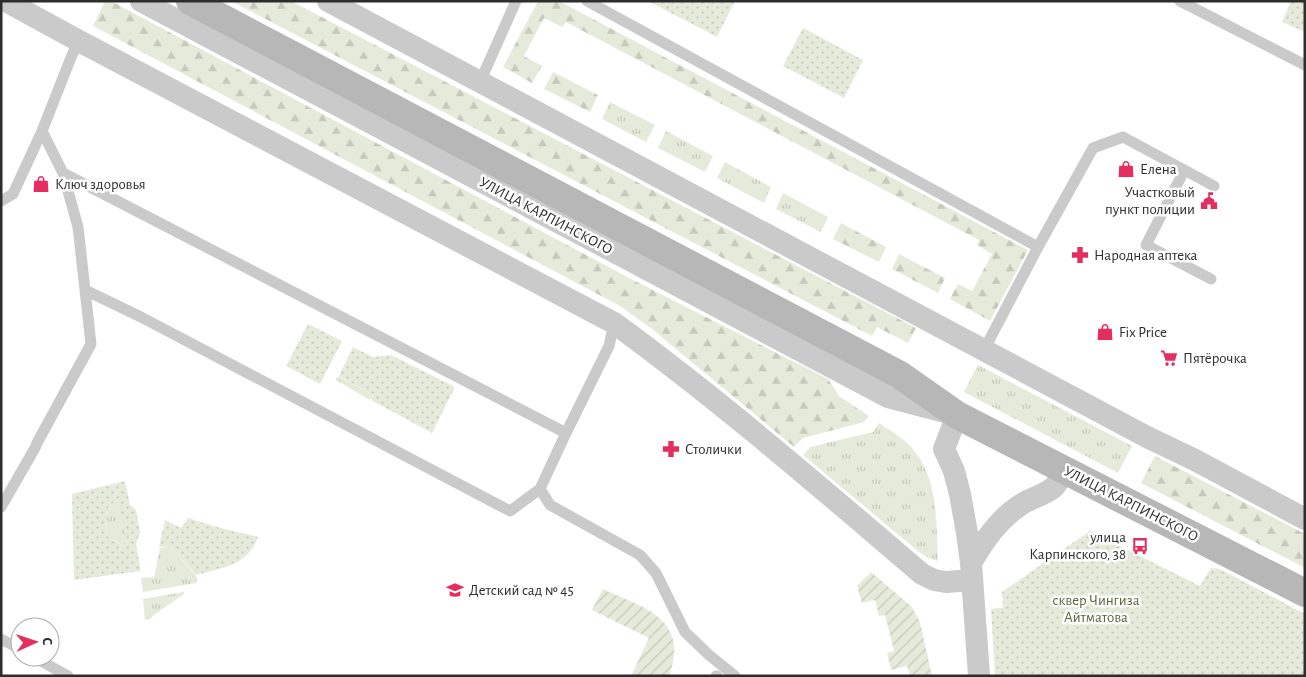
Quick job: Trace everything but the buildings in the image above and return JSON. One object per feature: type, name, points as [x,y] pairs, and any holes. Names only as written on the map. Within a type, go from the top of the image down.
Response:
[{"type":"street","points":[[6,1],[614,323],[662,357],[922,574],[934,580],[946,582],[972,571],[985,539],[1000,520],[1020,505],[1054,487],[1064,470]]},
{"type":"street","name":"УЛИЦА КАРПИНСКОГО","points":[[140,1],[888,397],[957,415]]},
{"type":"street","name":"УЛИЦА КАРПИНСКОГО","points":[[190,1],[900,375],[957,415],[1305,593]]},
{"type":"street","points":[[328,1],[1305,519]]},
{"type":"street","points":[[957,415],[944,449],[954,471],[960,494],[972,571],[979,676]]},
{"type":"lane","points":[[480,82],[516,1]]},
{"type":"lane","points":[[587,1],[1038,247]]},
{"type":"lane","points":[[1180,1],[1305,65]]},
{"type":"lane","points":[[1,200],[12,194],[42,132],[79,41]]},
{"type":"lane","points":[[1,507],[91,344],[78,227],[63,173],[42,132]]},
{"type":"lane","points":[[984,350],[1093,148],[1123,137],[1214,186]]},
{"type":"lane","points":[[1184,170],[1146,246],[1211,279]]},
{"type":"lane","points":[[63,173],[566,432]]},
{"type":"lane","points":[[85,290],[141,317],[510,511],[540,489],[609,346],[614,323]]},
{"type":"lane","points":[[540,489],[550,505],[640,555],[656,573],[685,632],[735,676]]},
{"type":"lane","points":[[52,667],[68,676]]},
{"type":"green space","points":[[105,1],[111,1],[633,280],[828,379],[839,396],[869,416],[864,422],[803,438],[794,447],[652,329],[620,306],[93,26]]},
{"type":"green space","points":[[231,1],[291,1],[916,328],[908,343],[877,327],[872,336]]},
{"type":"green space","points":[[538,1],[559,1],[1028,250],[990,321],[950,299],[958,284],[972,291],[992,254],[977,245],[979,240],[566,22],[562,27],[544,18],[524,56],[542,66],[532,83],[503,67]]},
{"type":"green space","points":[[648,1],[735,1],[717,37]]},
{"type":"green space","points":[[1291,1],[1305,1],[1305,32],[1282,22]]},
{"type":"green space","points":[[803,28],[863,60],[844,98],[783,66]]},
{"type":"green space","points":[[553,72],[598,95],[590,112],[544,89]]},
{"type":"green space","points":[[610,102],[655,125],[646,142],[602,119]]},
{"type":"green space","points":[[666,131],[713,156],[705,172],[658,148]]},
{"type":"green space","points":[[725,162],[771,187],[764,203],[717,178]]},
{"type":"green space","points":[[783,193],[828,217],[821,232],[776,209]]},
{"type":"green space","points":[[841,223],[886,247],[879,262],[833,239]]},
{"type":"green space","points":[[899,254],[945,278],[938,293],[892,269]]},
{"type":"green space","points":[[308,324],[342,341],[320,384],[286,366]]},
{"type":"green space","points":[[353,347],[373,357],[391,355],[455,387],[432,433],[371,400],[373,395],[339,376]]},
{"type":"green space","points":[[978,365],[1132,446],[1118,473],[964,392]]},
{"type":"green space","points":[[338,376],[373,395],[370,400],[336,380]]},
{"type":"green space","points":[[879,423],[907,443],[923,464],[935,504],[938,561],[928,558],[919,552],[803,455],[810,447],[873,432]]},
{"type":"green space","points":[[1155,456],[1305,534],[1305,568],[1141,483]]},
{"type":"green space","points":[[125,481],[130,505],[136,510],[140,532],[136,544],[141,571],[74,580],[72,494]],"holes":[[[118,498],[128,544],[126,548],[107,536],[106,533],[108,508]]]},
{"type":"green space","points":[[119,497],[128,544],[126,548],[107,536],[106,533],[108,508]]},
{"type":"green space","points":[[188,518],[258,537],[248,554],[241,560],[224,568],[196,575],[170,546],[159,547],[165,520],[181,528]]},
{"type":"green space","name":"сквер Чингиза Айтматова","points":[[1090,531],[1200,586],[1211,568],[1220,569],[1305,614],[1305,676],[995,676],[991,609],[1003,608],[1002,592]]},
{"type":"green space","points":[[170,546],[198,580],[196,583],[143,592],[141,578],[154,577],[160,548]]},
{"type":"green space","points":[[871,572],[912,607],[920,622],[932,676],[910,676],[907,666],[891,670],[887,653],[894,651],[885,615],[879,616],[875,600],[862,603],[857,586]]},
{"type":"green space","points":[[603,589],[634,602],[659,618],[668,628],[673,641],[674,656],[669,676],[631,676],[649,638],[592,610]]},
{"type":"green space","points":[[184,592],[184,594],[149,620],[145,619],[143,599]]},
{"type":"place","name":"Елена","points":[[1126,169]]},
{"type":"place","name":"Ключ здоровья","points":[[41,184]]},
{"type":"place","name":"Участковый пункт полиции","points":[[1209,201]]},
{"type":"place","name":"Народная аптека","points":[[1080,255]]},
{"type":"place","name":"Fix Price","points":[[1105,332]]},
{"type":"place","name":"Пятёрочка","points":[[1169,358]]},
{"type":"place","name":"Столички","points":[[671,449]]},
{"type":"place","name":"улица Карпинского, 38","points":[[1140,546]]},
{"type":"place","name":"Детский сад № 45","points":[[455,590]]}]
